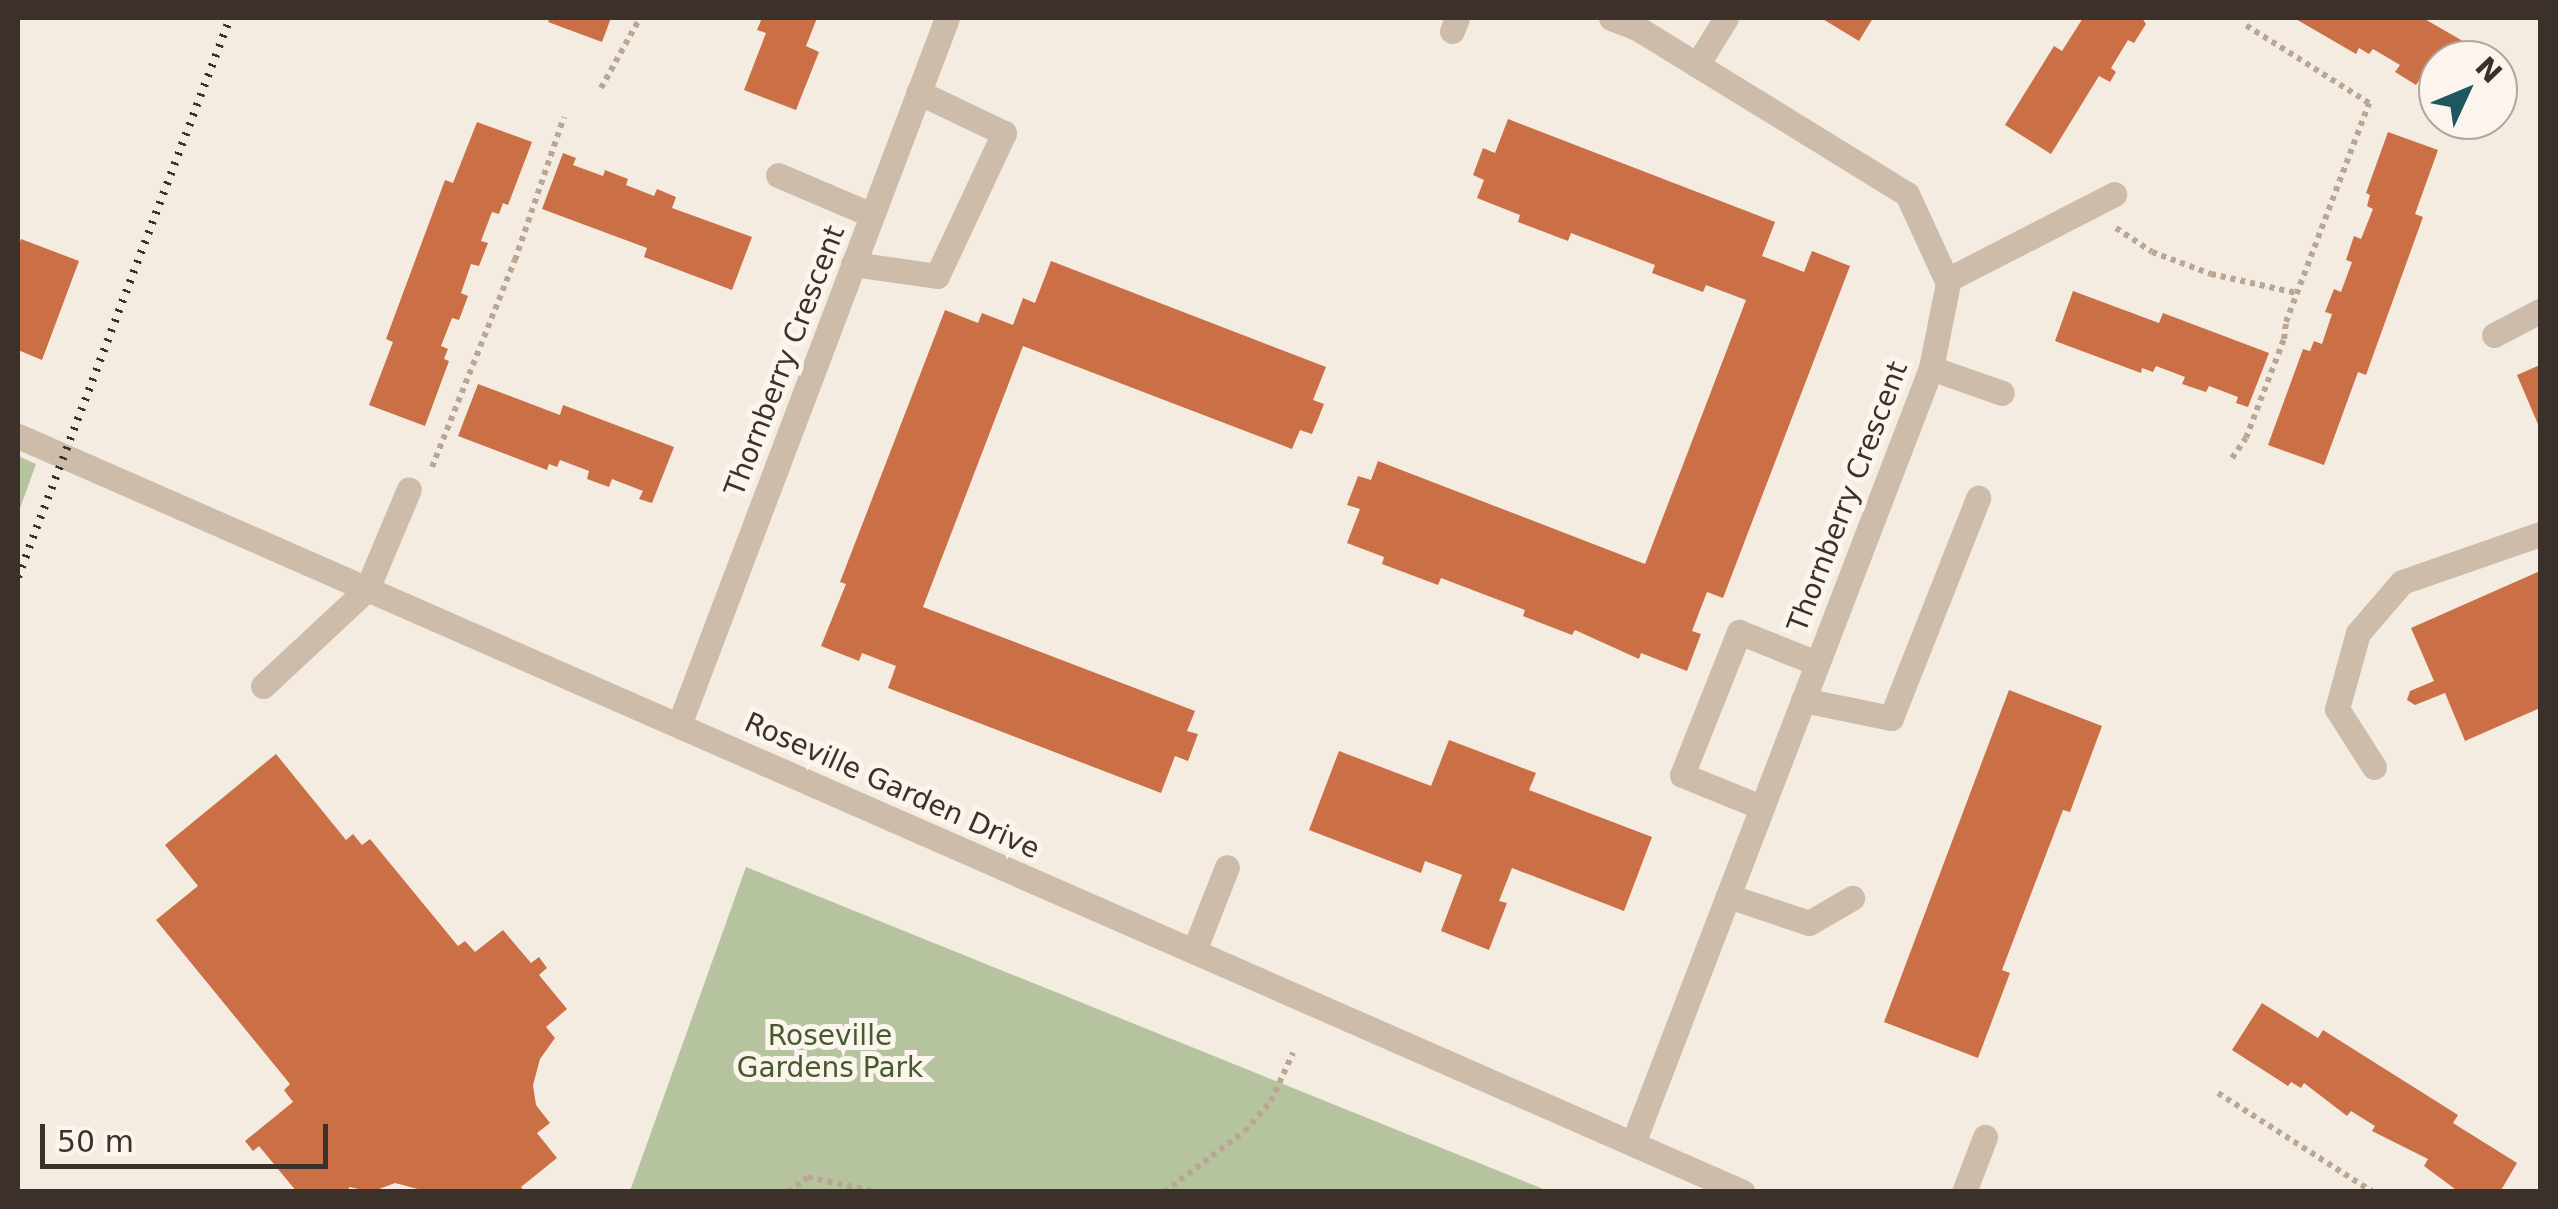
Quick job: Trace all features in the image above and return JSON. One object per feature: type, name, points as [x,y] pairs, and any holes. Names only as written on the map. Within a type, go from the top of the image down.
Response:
[{"type":"street","name":"Thornberry Crescent","points":[[679,725],[946,18]]},
{"type":"street","points":[[1611,18],[1638,28],[1907,194],[1947,280],[2114,194]]},
{"type":"street","points":[[1697,65],[1726,18]]},
{"type":"street","points":[[854,264],[937,276],[1004,133],[918,92]]},
{"type":"street","points":[[778,175],[872,216]]},
{"type":"street","name":"Thornberry Crescent","points":[[1633,1143],[1931,368],[1947,280]]},
{"type":"street","points":[[2494,335],[2540,311]]},
{"type":"street","points":[[1931,368],[2002,392]]},
{"type":"street","name":"Roseville Garden Drive","points":[[18,436],[1743,1192]]},
{"type":"street","points":[[263,686],[367,589],[409,489]]},
{"type":"street","points":[[1802,700],[1891,718],[1978,498]]},
{"type":"street","points":[[2374,767],[2337,709],[2358,633],[2402,582],[2540,534]]},
{"type":"street","points":[[1761,807],[1682,775],[1739,632],[1816,663]]},
{"type":"street","points":[[1194,951],[1228,866]]},
{"type":"street","points":[[1728,896],[1809,923],[1852,898]]},
{"type":"street","points":[[1964,1192],[1985,1137]]},
{"type":"path","points":[[600,88],[640,18]]},
{"type":"path","points":[[2232,458],[2259,405],[2368,103],[2244,24]]},
{"type":"path","points":[[431,468],[508,277],[564,117]]},
{"type":"path","points":[[2113,226],[2152,252],[2212,274],[2297,292]]},
{"type":"path","points":[[1164,1192],[1244,1131],[1272,1101],[1293,1053]]},
{"type":"path","points":[[2218,1093],[2373,1192]]},
{"type":"path","points":[[788,1192],[808,1177],[875,1192]]},
{"type":"green space","points":[[18,456],[36,464],[18,514]]},
{"type":"green space","name":"Roseville Gardens Park","points":[[746,867],[1548,1191],[630,1191]]},
{"type":"building","points":[[550,18],[611,18],[602,42],[548,22]]},
{"type":"building","points":[[762,18],[817,18],[806,46],[819,52],[796,110],[744,90],[766,33],[757,30]]},
{"type":"building","points":[[1821,18],[1873,18],[1859,41]]},
{"type":"building","points":[[2083,18],[2142,18],[2146,24],[2134,43],[2128,40],[2111,68],[2116,72],[2110,82],[2099,76],[2051,154],[2005,125],[2054,46],[2062,51]]},
{"type":"building","points":[[2294,18],[2423,18],[2461,40],[2418,40],[2416,85],[2395,72],[2400,65],[2373,49],[2369,54],[2359,48],[2356,54]]},
{"type":"building","points":[[1508,119],[1775,222],[1762,256],[1804,272],[1812,251],[1850,266],[1723,598],[1707,592],[1692,631],[1701,634],[1687,671],[1641,653],[1639,659],[1575,630],[1572,635],[1523,616],[1525,610],[1441,578],[1438,585],[1382,564],[1384,557],[1347,543],[1360,509],[1347,505],[1358,476],[1371,480],[1378,461],[1645,564],[1746,300],[1706,285],[1703,292],[1652,273],[1655,265],[1571,233],[1568,241],[1518,222],[1520,215],[1477,198],[1484,180],[1473,175],[1483,148],[1495,153]]},
{"type":"building","points":[[477,122],[532,142],[508,205],[503,203],[499,214],[492,212],[481,241],[488,243],[479,266],[471,264],[461,293],[468,296],[459,320],[452,318],[441,346],[448,349],[444,359],[449,361],[425,426],[369,405],[393,342],[386,339],[445,180],[453,183]]},
{"type":"building","points":[[2388,132],[2438,150],[2415,214],[2423,217],[2366,375],[2358,372],[2324,465],[2268,445],[2303,349],[2310,351],[2314,341],[2322,344],[2332,314],[2325,312],[2334,289],[2341,292],[2352,262],[2346,260],[2354,236],[2361,239],[2373,209],[2367,206],[2370,195],[2366,193]]},
{"type":"building","points":[[563,153],[576,158],[573,165],[603,176],[605,170],[628,179],[626,185],[654,196],[657,189],[676,197],[672,208],[752,237],[732,290],[644,257],[647,248],[542,209]]},
{"type":"building","points":[[21,239],[79,261],[42,360],[18,350]]},
{"type":"building","points":[[1051,261],[1326,367],[1313,400],[1324,404],[1312,434],[1300,430],[1292,449],[1023,346],[923,607],[1195,711],[1187,731],[1198,734],[1188,761],[1175,756],[1161,793],[888,688],[896,666],[862,653],[859,661],[821,646],[846,584],[840,582],[945,310],[978,323],[982,313],[1013,325],[1023,298],[1035,303]]},
{"type":"building","points":[[2073,291],[2159,323],[2163,313],[2269,353],[2248,407],[2236,403],[2238,397],[2209,386],[2206,392],[2182,384],[2185,377],[2156,366],[2153,372],[2142,368],[2141,373],[2055,341]]},
{"type":"building","points":[[2540,365],[2540,429],[2517,375]]},
{"type":"building","points":[[478,384],[560,415],[563,405],[674,447],[652,503],[639,499],[643,491],[612,479],[609,487],[587,479],[589,471],[560,460],[557,467],[549,464],[547,470],[458,436]]},
{"type":"building","points":[[2540,571],[2540,708],[2465,741],[2445,693],[2415,705],[2407,700],[2410,691],[2434,681],[2411,628]]},
{"type":"building","points":[[2009,690],[2102,726],[2070,812],[2063,810],[2002,970],[2010,973],[1978,1058],[1884,1022]]},
{"type":"building","points":[[1449,740],[1536,773],[1529,790],[1652,837],[1624,911],[1512,868],[1499,901],[1507,903],[1489,950],[1441,931],[1462,875],[1425,861],[1421,873],[1309,830],[1339,751],[1431,786]]},
{"type":"building","points":[[276,754],[346,840],[353,834],[362,845],[370,839],[458,946],[465,941],[475,952],[503,930],[531,963],[539,957],[547,968],[539,975],[567,1009],[546,1027],[555,1038],[540,1059],[533,1085],[536,1105],[550,1123],[537,1133],[557,1158],[521,1187],[525,1192],[429,1192],[395,1183],[371,1192],[350,1187],[345,1192],[297,1192],[259,1146],[253,1151],[245,1141],[293,1102],[284,1090],[290,1084],[156,920],[198,886],[165,845]]},
{"type":"building","points":[[2262,1003],[2318,1038],[2323,1030],[2458,1115],[2453,1123],[2517,1163],[2500,1192],[2459,1192],[2424,1166],[2428,1159],[2372,1131],[2375,1126],[2351,1111],[2347,1116],[2304,1083],[2301,1088],[2291,1082],[2288,1086],[2232,1050]]},
{"type":"railway","points":[[18,577],[230,18]]}]
